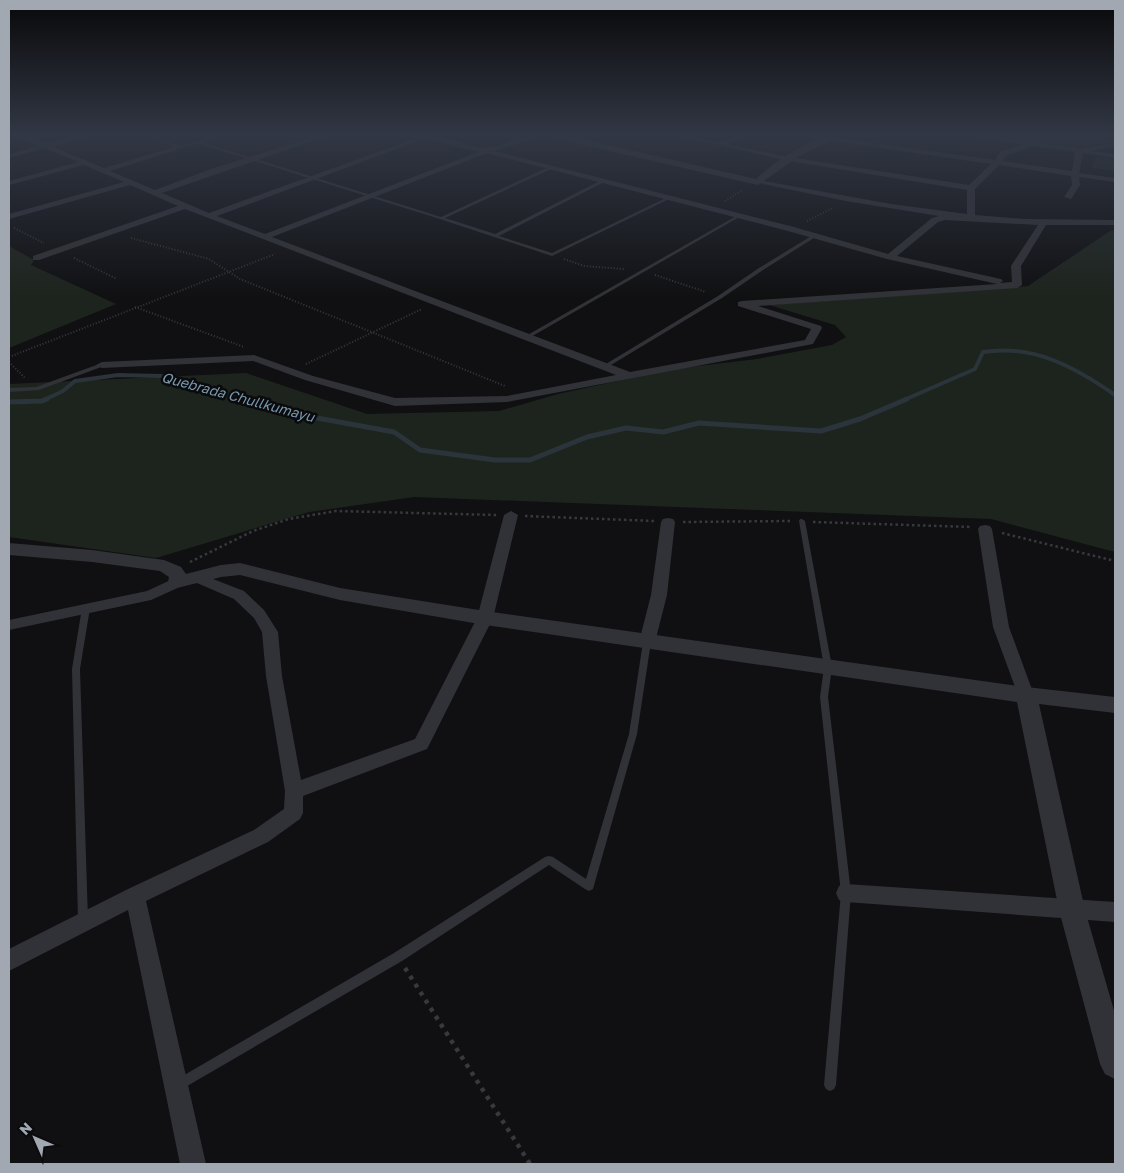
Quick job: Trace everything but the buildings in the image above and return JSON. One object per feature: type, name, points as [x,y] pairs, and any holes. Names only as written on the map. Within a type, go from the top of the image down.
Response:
[{"type":"street","points":[[9,217],[105,190]]},
{"type":"street","points":[[144,190],[627,376]]},
{"type":"street","points":[[154,194],[165,190]]},
{"type":"street","points":[[209,216],[279,190]]},
{"type":"street","points":[[265,237],[388,190]]},
{"type":"street","points":[[637,190],[791,229],[890,257],[1017,285]]},
{"type":"street","points":[[799,190],[847,199],[971,217]]},
{"type":"street","points":[[971,190],[971,217]]},
{"type":"street","points":[[1068,197],[1073,190]]},
{"type":"street","points":[[36,258],[185,206]]},
{"type":"street","points":[[890,257],[935,220],[944,217],[1115,223]]},
{"type":"street","points":[[1017,285],[1016,266],[1044,222]]},
{"type":"street","points":[[102,365],[254,358],[395,402],[507,399],[809,342],[817,328],[742,304],[1017,285]]},
{"type":"street","points":[[294,791],[421,744],[485,618],[511,515]]},
{"type":"street","points":[[647,642],[659,596],[668,522]]},
{"type":"street","points":[[985,529],[1001,627],[1026,695],[1072,910],[1115,1064]]},
{"type":"street","points":[[9,549],[92,556],[164,566],[182,577],[216,584],[239,595],[259,614],[270,632],[274,676],[294,791],[293,813],[262,836],[135,896],[9,960]]},
{"type":"street","points":[[9,626],[151,595],[182,577],[240,569],[340,594],[485,618],[1026,695],[1115,705]]},
{"type":"street","points":[[846,893],[1115,912]]},
{"type":"street","points":[[135,896],[193,1164]]},
{"type":"lane","points":[[350,190],[552,255],[669,198]]},
{"type":"lane","points":[[441,218],[503,190]]},
{"type":"lane","points":[[495,236],[587,190]]},
{"type":"lane","points":[[526,337],[739,216]]},
{"type":"lane","points":[[604,367],[720,297],[814,236]]},
{"type":"lane","points":[[9,390],[37,389],[102,365]]},
{"type":"lane","points":[[802,521],[828,667],[824,697],[846,893],[830,1085]]},
{"type":"lane","points":[[83,924],[76,669],[86,608]]},
{"type":"lane","points":[[177,1086],[398,957],[548,860],[589,886],[633,734],[647,642]]},
{"type":"path","points":[[711,208],[744,190]]},
{"type":"path","points":[[791,229],[847,199]]},
{"type":"path","points":[[107,233],[209,259],[240,279],[526,395]]},
{"type":"path","points":[[9,357],[228,271],[292,248]]},
{"type":"path","points":[[552,255],[584,266],[642,271],[720,297]]},
{"type":"path","points":[[291,371],[436,303]]},
{"type":"path","points":[[135,307],[242,344],[254,358]]},
{"type":"path","points":[[9,362],[37,389]]},
{"type":"path","points":[[182,577],[253,531],[289,519],[336,510],[668,522],[802,521],[959,526],[985,529],[1115,561]]},
{"type":"path","points":[[398,957],[530,1164]]},
{"type":"shaded area","points":[[1115,230],[1115,552],[991,519],[414,497],[309,512],[156,558],[9,537],[9,384],[246,373],[367,414],[499,411],[558,394],[673,369],[757,359],[832,345],[846,337],[835,325],[769,305],[1028,286],[1110,231]]},
{"type":"shaded area","points":[[9,246],[34,260],[31,265],[116,304],[9,348]]},
{"type":"waterway","name":"Quebrada Chullkumayu","points":[[904,400],[975,369],[983,352],[1001,350],[1019,351],[1053,360],[1085,375],[1115,395]]},
{"type":"waterway","name":"Quebrada Chullkumayu","points":[[44,400],[63,391],[75,381],[118,375],[161,376],[180,379],[244,400]]},
{"type":"waterway","name":"Quebrada Chullkumayu","points":[[9,402],[42,401],[47,399]]},
{"type":"waterway","name":"Quebrada Chullkumayu","points":[[239,399],[295,414],[394,432],[420,450],[495,460],[530,460],[587,437],[626,428],[663,432],[699,423],[821,431],[860,419],[907,399]]}]
